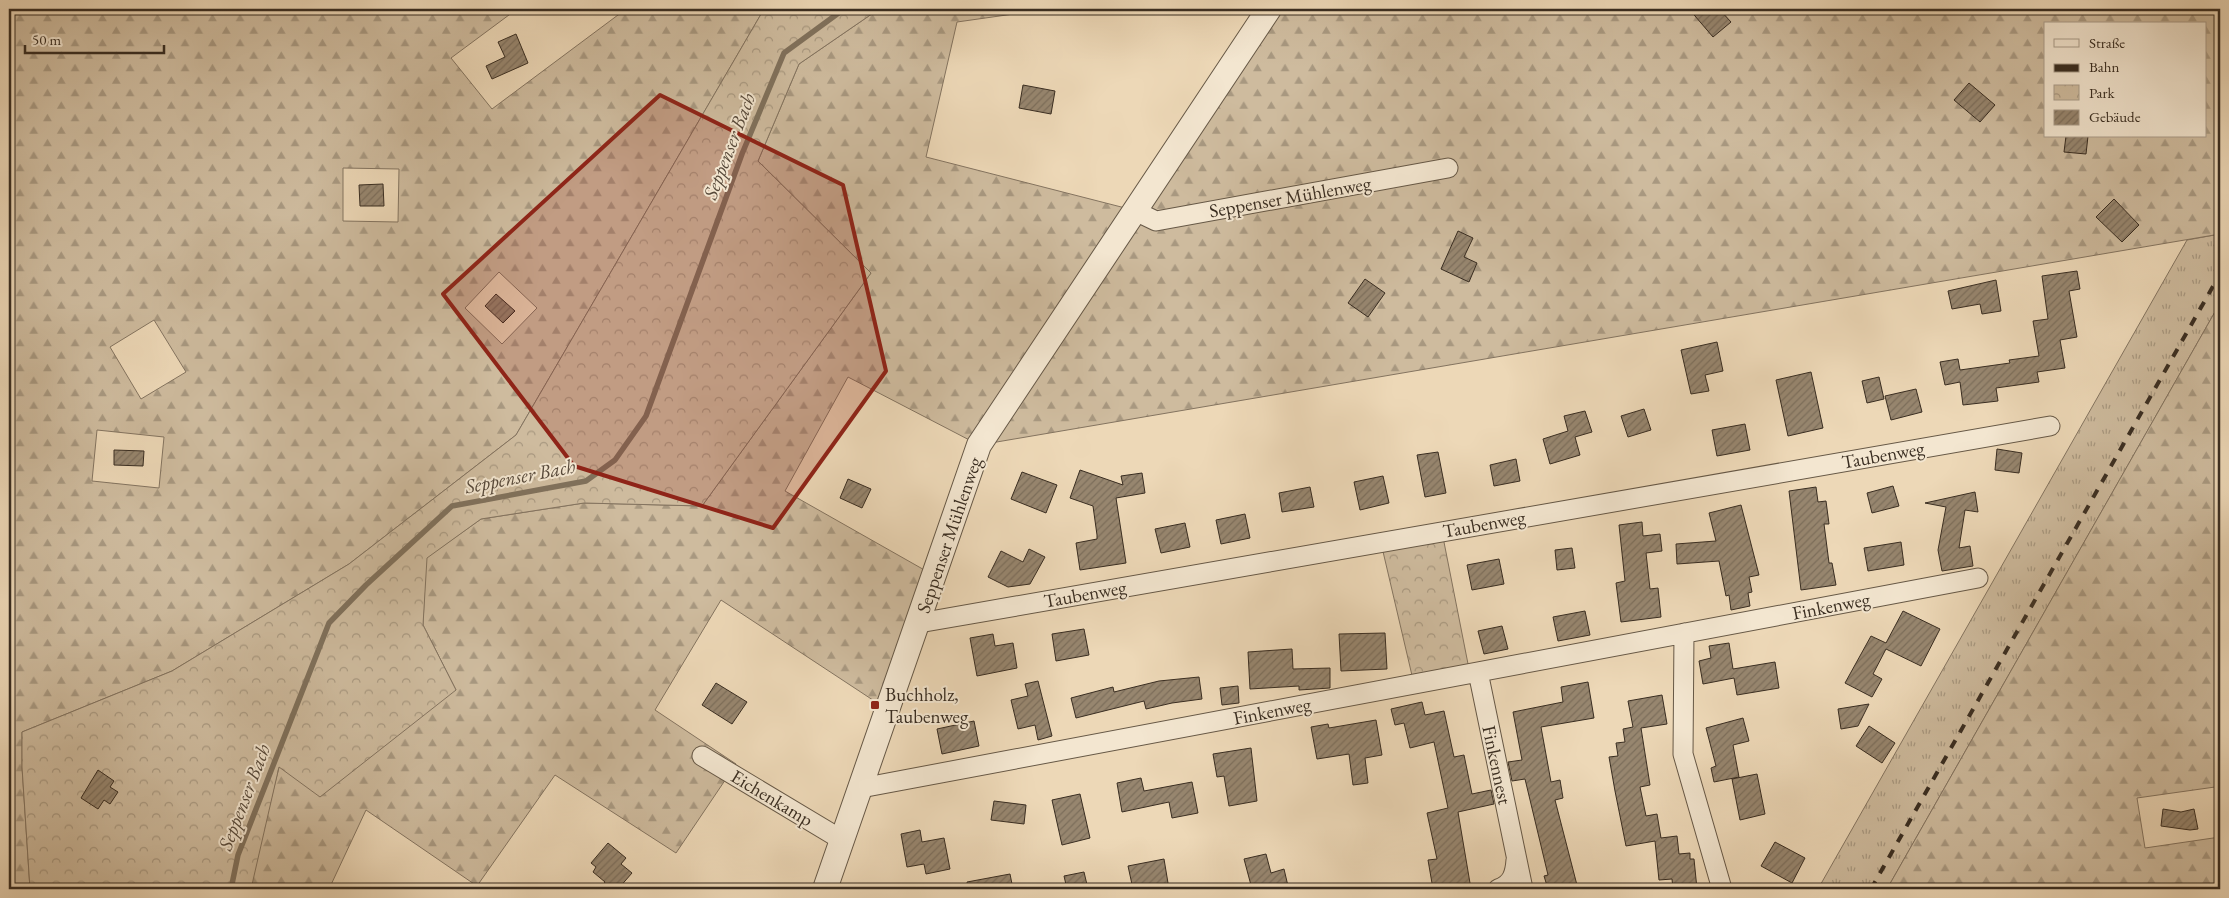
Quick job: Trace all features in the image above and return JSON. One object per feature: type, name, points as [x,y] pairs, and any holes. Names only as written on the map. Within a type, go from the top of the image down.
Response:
[{"type":"street","name":"Seppenser Mühlenweg","points":[[825,889],[919,623],[979,445],[1133,210],[1269,9]]},
{"type":"street","name":"Seppenser Mühlenweg","points":[[1133,210],[1156,221],[1448,168]]},
{"type":"street","name":"Taubenweg","points":[[919,623],[2050,426]]},
{"type":"street","name":"Finkenweg","points":[[861,788],[1978,578]]},
{"type":"street","points":[[1684,633],[1683,754],[1722,889]]},
{"type":"street","name":"Finkennest","points":[[1478,672],[1523,889]]},
{"type":"street","name":"Eichenkamp","points":[[702,756],[842,840]]},
{"type":"street","name":"Finkennest","points":[[1498,889],[1506,886],[1512,879],[1516,870],[1516,859]]},
{"type":"highlighted area","points":[[660,95],[843,185],[886,371],[773,528],[574,466],[443,294]]},
{"type":"green space","points":[[9,9],[517,9],[451,58],[492,109],[626,9],[764,9],[516,435],[349,564],[172,671],[22,732],[22,767],[30,889],[9,889]],"holes":[[[343,168],[399,169],[398,222],[343,221]],[[499,272],[537,308],[502,344],[465,308]],[[154,320],[186,372],[141,399],[110,347]],[[97,430],[164,437],[159,488],[92,481]]]},
{"type":"green space","points":[[764,9],[879,9],[799,64],[758,161],[871,273],[702,506],[584,503],[481,519],[427,558],[423,625],[456,690],[320,797],[279,767],[251,889],[30,889],[22,767],[22,732],[172,671],[349,564],[516,435]]},
{"type":"green space","points":[[879,9],[1049,9],[957,22],[926,157],[1133,210],[1269,9],[2220,9],[2220,234],[979,445],[848,377],[785,491],[935,576],[888,710],[721,600],[655,710],[736,764],[676,853],[555,775],[477,886],[366,810],[329,889],[249,889],[279,767],[456,690],[423,625],[426,558],[481,519],[584,503],[702,506],[871,273],[758,161],[799,64]]},
{"type":"green space","points":[[2220,234],[2220,303],[1887,889],[1818,889],[2187,240]]},
{"type":"green space","points":[[2220,303],[2220,823],[2215,787],[2137,798],[2145,848],[2220,837],[2220,889],[1887,889]]},
{"type":"green space","points":[[1442,532],[1470,674],[1414,684],[1381,543]]},
{"type":"building","points":[[1689,9],[1719,9],[1731,22],[1713,37]]},
{"type":"building","points":[[516,34],[528,63],[492,79],[486,66],[505,57],[498,42]]},
{"type":"building","points":[[1969,83],[1995,105],[1980,122],[1954,100]]},
{"type":"building","points":[[1023,85],[1055,91],[1051,114],[1019,108]]},
{"type":"building","points":[[2066,138],[2088,138],[2086,154],[2064,152]]},
{"type":"building","points":[[383,184],[384,206],[360,206],[359,185]]},
{"type":"building","points":[[2114,199],[2139,225],[2122,242],[2096,217]]},
{"type":"building","points":[[1458,231],[1473,238],[1464,257],[1477,263],[1469,282],[1441,269]]},
{"type":"building","points":[[2077,271],[2080,289],[2069,291],[2077,337],[2060,340],[2065,368],[2037,372],[2039,382],[1996,388],[1998,401],[1963,405],[1960,382],[1945,385],[1940,362],[1958,359],[1960,370],[2010,363],[2009,360],[2039,356],[2033,321],[2048,319],[2042,276]]},
{"type":"building","points":[[1365,279],[1385,293],[1368,317],[1348,303]]},
{"type":"building","points":[[1996,280],[2001,311],[1982,314],[1980,304],[1952,309],[1948,291]]},
{"type":"building","points":[[496,294],[515,311],[503,323],[485,306]]},
{"type":"building","points":[[1717,342],[1723,371],[1705,375],[1709,391],[1691,394],[1681,350]]},
{"type":"building","points":[[1811,372],[1823,428],[1788,436],[1776,380]]},
{"type":"building","points":[[1879,377],[1884,399],[1867,403],[1862,381]]},
{"type":"building","points":[[1916,389],[1922,412],[1891,420],[1885,396]]},
{"type":"building","points":[[1644,409],[1651,430],[1628,437],[1621,416]]},
{"type":"building","points":[[1585,411],[1592,432],[1575,437],[1580,455],[1550,464],[1543,439],[1568,431],[1564,416]]},
{"type":"building","points":[[1745,424],[1750,450],[1717,456],[1712,430]]},
{"type":"building","points":[[1997,449],[2022,453],[2019,473],[1995,470]]},
{"type":"building","points":[[114,450],[144,451],[143,466],[114,465]]},
{"type":"building","points":[[1438,452],[1446,493],[1425,497],[1417,455]]},
{"type":"building","points":[[1516,459],[1520,481],[1494,486],[1490,465]]},
{"type":"building","points":[[1080,470],[1123,485],[1121,476],[1142,473],[1145,493],[1116,498],[1126,563],[1080,570],[1076,543],[1097,539],[1097,535],[1093,506],[1070,498]]},
{"type":"building","points":[[1022,472],[1057,485],[1046,513],[1011,499]]},
{"type":"building","points":[[1383,476],[1389,503],[1360,510],[1354,482]]},
{"type":"building","points":[[848,479],[871,489],[862,508],[840,498]]},
{"type":"building","points":[[1893,486],[1899,506],[1872,513],[1867,493]]},
{"type":"building","points":[[1310,487],[1314,507],[1282,512],[1279,493]]},
{"type":"building","points":[[1816,487],[1818,502],[1826,501],[1829,524],[1824,524],[1829,563],[1832,563],[1836,585],[1801,590],[1789,491]]},
{"type":"building","points":[[1975,492],[1978,512],[1965,510],[1959,548],[1970,546],[1973,566],[1942,571],[1938,550],[1946,507],[1925,503]]},
{"type":"building","points":[[1741,505],[1759,575],[1749,577],[1752,592],[1748,593],[1750,606],[1731,610],[1729,595],[1726,596],[1719,561],[1677,564],[1676,544],[1716,541],[1709,513]]},
{"type":"building","points":[[1245,514],[1250,538],[1221,544],[1216,520]]},
{"type":"building","points":[[1642,522],[1643,536],[1660,534],[1662,551],[1646,553],[1650,589],[1658,588],[1661,617],[1621,622],[1616,583],[1625,581],[1619,525]]},
{"type":"building","points":[[1185,523],[1190,547],[1161,553],[1155,529]]},
{"type":"building","points":[[1901,542],[1904,565],[1868,571],[1864,548]]},
{"type":"building","points":[[1572,548],[1575,568],[1557,570],[1555,550]]},
{"type":"building","points":[[1029,549],[1045,557],[1030,584],[1008,587],[988,577],[1001,551],[1023,562]]},
{"type":"building","points":[[1499,559],[1504,584],[1472,590],[1467,565]]},
{"type":"building","points":[[1585,611],[1590,635],[1558,641],[1553,617]]},
{"type":"building","points":[[1903,611],[1940,629],[1921,666],[1886,649],[1873,674],[1882,679],[1872,697],[1845,683],[1871,636],[1886,643]]},
{"type":"building","points":[[1502,626],[1508,649],[1484,654],[1478,631]]},
{"type":"building","points":[[1084,629],[1089,655],[1056,661],[1052,634]]},
{"type":"building","points":[[1385,633],[1387,669],[1341,671],[1339,634]]},
{"type":"building","points":[[993,634],[995,646],[1013,643],[1017,668],[977,676],[970,638]]},
{"type":"building","points":[[1729,643],[1733,669],[1775,662],[1779,688],[1737,695],[1734,678],[1703,684],[1699,661],[1711,658],[1709,646]]},
{"type":"building","points":[[1292,649],[1293,669],[1330,668],[1330,688],[1299,690],[1299,686],[1250,689],[1248,652]]},
{"type":"building","points":[[1199,677],[1202,699],[1146,709],[1144,701],[1076,718],[1071,698],[1113,687],[1114,692],[1159,681]]},
{"type":"building","points":[[1038,681],[1052,736],[1038,740],[1035,725],[1018,729],[1011,700],[1028,696],[1025,684]]},
{"type":"building","points":[[1588,682],[1594,718],[1541,727],[1551,782],[1560,780],[1563,798],[1555,800],[1578,889],[1548,889],[1544,876],[1548,875],[1525,779],[1512,781],[1508,762],[1522,760],[1513,712],[1563,702],[1561,687]]},
{"type":"building","points":[[716,683],[747,702],[732,724],[702,705]]},
{"type":"building","points":[[1238,686],[1239,703],[1222,705],[1220,688]]},
{"type":"building","points":[[1662,695],[1667,724],[1641,728],[1650,785],[1640,787],[1646,816],[1657,814],[1661,838],[1677,836],[1679,854],[1690,853],[1690,859],[1694,859],[1697,889],[1673,889],[1672,879],[1659,880],[1655,841],[1626,846],[1615,791],[1609,757],[1618,756],[1616,743],[1625,742],[1623,729],[1633,727],[1628,701]]},
{"type":"building","points":[[1422,702],[1425,715],[1444,711],[1454,757],[1464,755],[1472,794],[1491,790],[1494,804],[1458,812],[1471,889],[1433,889],[1428,860],[1437,859],[1427,813],[1448,808],[1434,742],[1410,748],[1404,723],[1395,725],[1391,709]]},
{"type":"building","points":[[1869,704],[1858,726],[1841,729],[1838,709]]},
{"type":"building","points":[[1743,718],[1749,741],[1733,745],[1739,777],[1714,782],[1711,768],[1716,766],[1706,728]]},
{"type":"building","points":[[1376,720],[1382,755],[1365,758],[1368,783],[1353,785],[1349,754],[1317,759],[1311,727],[1328,724],[1329,728]]},
{"type":"building","points":[[974,721],[979,746],[942,754],[937,729]]},
{"type":"building","points":[[1869,726],[1895,743],[1882,763],[1856,746]]},
{"type":"building","points":[[1251,748],[1257,801],[1229,806],[1224,776],[1217,777],[1213,754]]},
{"type":"building","points":[[98,770],[114,781],[110,787],[118,792],[110,804],[104,800],[98,809],[81,798]]},
{"type":"building","points":[[1757,774],[1765,814],[1740,820],[1732,779]]},
{"type":"building","points":[[1141,778],[1144,791],[1192,782],[1198,813],[1172,818],[1169,802],[1122,812],[1117,783]]},
{"type":"building","points":[[1080,794],[1090,838],[1062,845],[1052,800]]},
{"type":"building","points":[[994,801],[1026,805],[1024,824],[991,820]]},
{"type":"building","points":[[2163,809],[2181,812],[2194,809],[2198,829],[2190,830],[2161,826]]},
{"type":"building","points":[[920,830],[922,842],[944,838],[950,869],[926,874],[924,864],[907,867],[901,834]]},
{"type":"building","points":[[1775,842],[1805,858],[1792,883],[1761,866]]},
{"type":"building","points":[[608,843],[626,858],[621,864],[632,873],[618,889],[600,889],[605,882],[593,872],[596,867],[591,863]]},
{"type":"building","points":[[1266,854],[1271,873],[1284,869],[1288,886],[1276,889],[1252,889],[1244,859]]},
{"type":"building","points":[[1164,859],[1169,889],[1133,889],[1128,866]]},
{"type":"building","points":[[1084,872],[1088,889],[1067,889],[1064,876]]},
{"type":"building","points":[[1010,874],[1013,889],[968,889],[967,882]]},
{"type":"waterway","name":"Seppenser Bach","points":[[231,889],[238,855],[329,623],[366,585],[452,506],[586,481],[615,460],[646,416],[742,154],[784,53],[844,9]]},
{"type":"railway","points":[[1871,889],[2220,274]]},
{"type":"place","name":"Buchholz, Taubenweg","points":[[875,705]]}]
